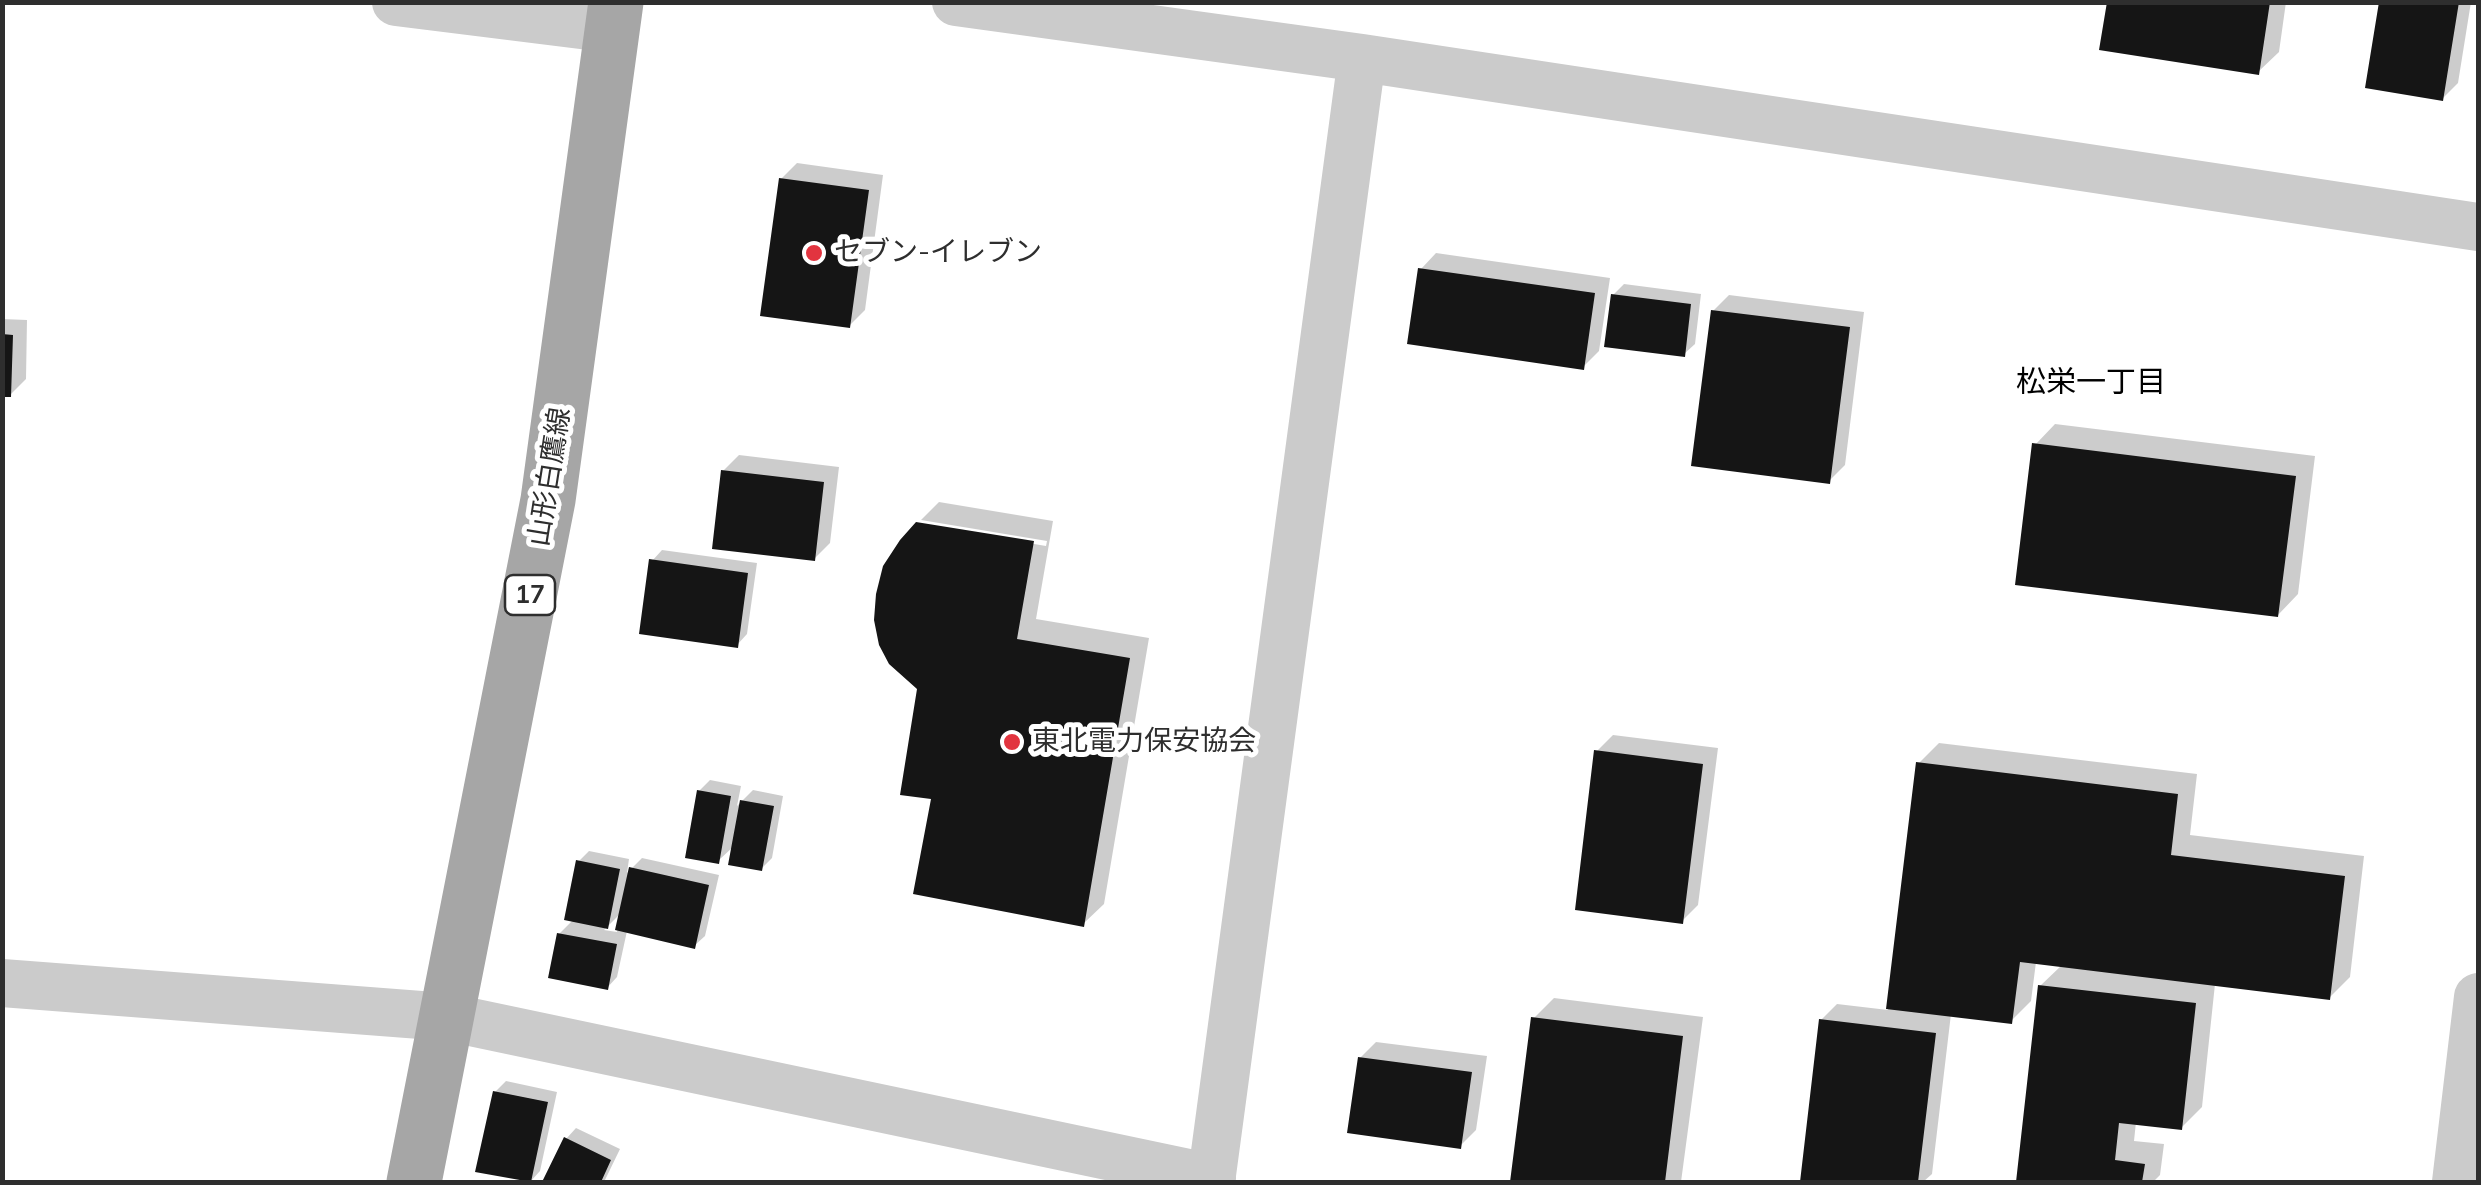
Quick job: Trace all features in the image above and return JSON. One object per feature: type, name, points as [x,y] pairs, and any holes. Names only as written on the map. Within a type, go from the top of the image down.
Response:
[{"type":"main road","name":"山形白鷹線","points":[[414,1182],[548,500],[614,16]]},
{"type":"street","points":[[396,2],[614,16]]},
{"type":"street","points":[[956,2],[1362,58],[2478,227]]},
{"type":"street","points":[[2,983],[447,1017],[1211,1180],[1362,58]]},
{"type":"street","points":[[2456,1182],[2478,997]]},
{"type":"building","points":[[2107,2],[2270,2],[2259,75],[2099,50]]},
{"type":"building","points":[[2379,2],[2459,2],[2443,101],[2365,88]]},
{"type":"building","name":"セブン-イレブン","points":[[779,178],[869,190],[850,328],[760,316]]},
{"type":"building","points":[[1418,268],[1595,293],[1584,370],[1407,344]]},
{"type":"building","points":[[1611,294],[1691,304],[1685,357],[1604,347]]},
{"type":"building","points":[[1711,310],[1850,327],[1830,484],[1691,466]]},
{"type":"building","points":[[2,334],[13,335],[11,397],[2,397]]},
{"type":"building","points":[[2032,443],[2296,476],[2278,617],[2015,585]]},
{"type":"building","points":[[721,470],[824,482],[815,561],[712,549]]},
{"type":"building","name":"東北電力保安協会","points":[[916,522],[1034,541],[1017,639],[1130,658],[1084,927],[913,894],[931,799],[900,795],[917,689],[889,664],[879,645],[874,620],[883,566]]},
{"type":"building","points":[[649,559],[748,573],[738,648],[639,634]]},
{"type":"building","points":[[1594,750],[1703,764],[1683,924],[1575,910]]},
{"type":"building","points":[[1916,762],[2178,794],[2171,855],[2345,876],[2330,1000],[2020,962],[2012,1024],[1886,1009]]},
{"type":"building","points":[[697,790],[731,796],[719,864],[685,858]]},
{"type":"building","points":[[740,800],[774,806],[762,871],[728,865]]},
{"type":"building","points":[[576,860],[620,869],[608,929],[564,920]]},
{"type":"building","points":[[629,867],[709,885],[695,949],[615,930]]},
{"type":"building","points":[[557,933],[617,944],[608,990],[548,978]]},
{"type":"building","points":[[2038,985],[2196,1003],[2182,1130],[2119,1123],[2115,1160],[2145,1164],[2142,1182],[2016,1182]]},
{"type":"building","points":[[1531,1017],[1683,1036],[1665,1182],[1510,1182]]},
{"type":"building","points":[[1819,1019],[1936,1033],[1918,1182],[1800,1182]]},
{"type":"building","points":[[1358,1057],[1472,1072],[1461,1149],[1347,1133]]},
{"type":"building","points":[[493,1091],[548,1102],[531,1182],[475,1172]]},
{"type":"building","points":[[564,1137],[611,1160],[601,1182],[542,1182]]},
{"type":"place","name":"セブン-イレブン","points":[[814,253]]},
{"type":"place","name":"東北電力保安協会","points":[[1012,742]]},
{"type":"district","name":"松栄一丁目","points":[[2091,383]]}]
